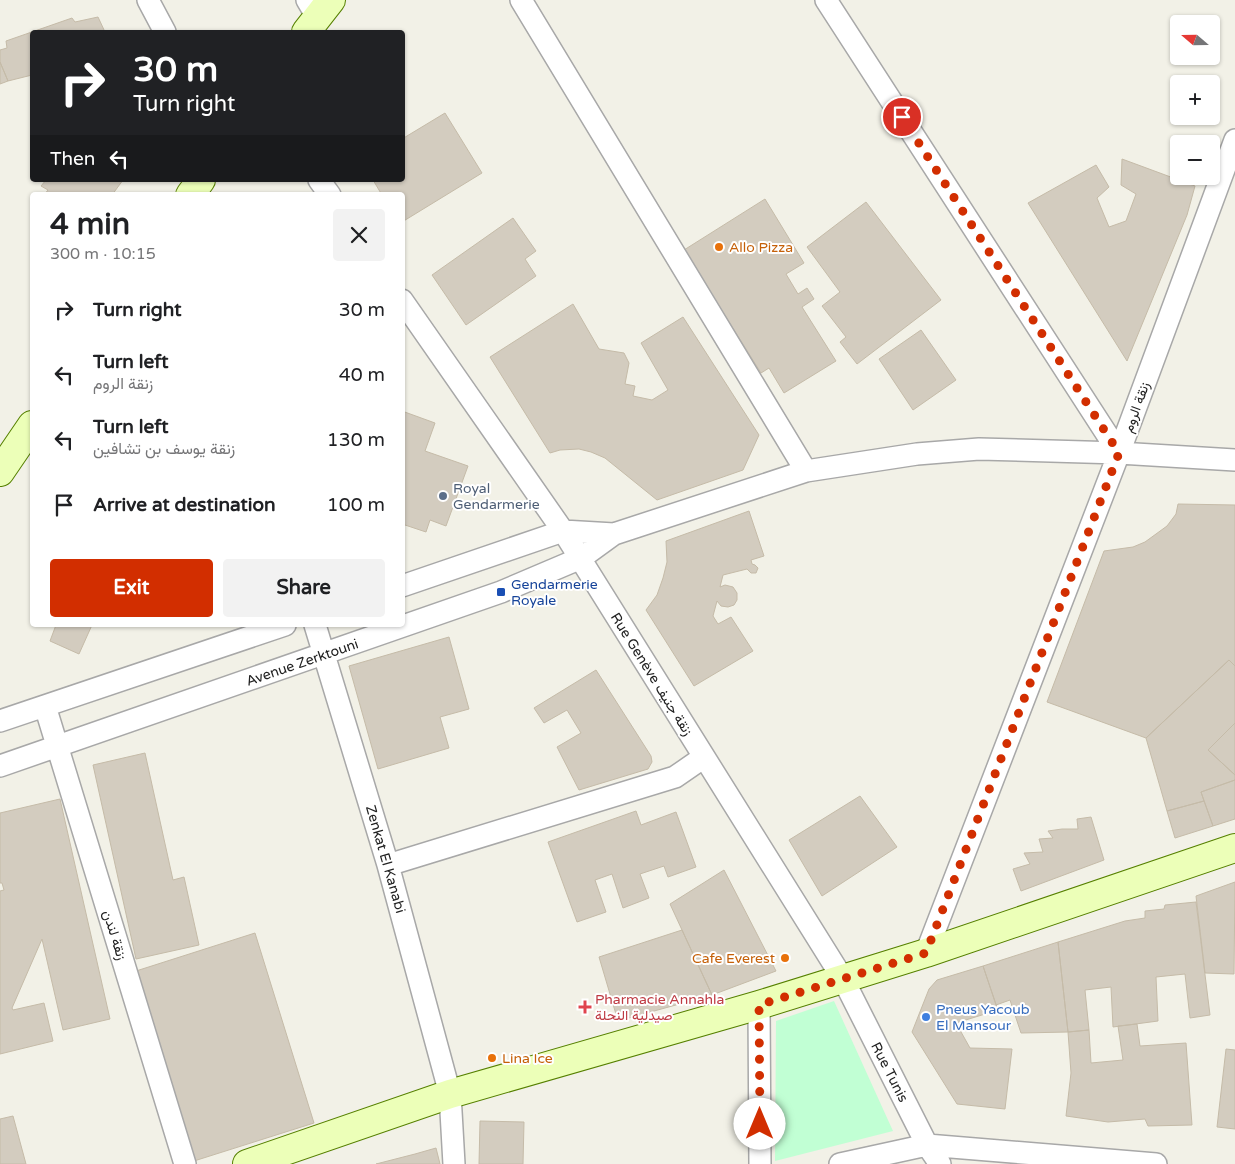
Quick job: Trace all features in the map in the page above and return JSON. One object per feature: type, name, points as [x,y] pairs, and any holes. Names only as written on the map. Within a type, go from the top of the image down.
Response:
[{"type":"street","points":[[148,0],[164,30]]},
{"type":"street","points":[[521,0],[806,471]]},
{"type":"street","points":[[826,0],[1119,453]]},
{"type":"street","name":"زنقة الروم","points":[[926,953],[1119,453],[1235,140]]},
{"type":"street","name":"Rue Genève زنقة جنيف","points":[[405,304],[581,558],[843,979]]},
{"type":"street","points":[[0,472],[30,428]]},
{"type":"street","points":[[405,585],[563,531],[614,534],[806,471],[916,454],[978,449],[1119,453],[1235,460]]},
{"type":"street","name":"Avenue Zerktouni","points":[[405,626],[501,592],[581,558],[614,534]]},
{"type":"street","points":[[0,721],[280,627]]},
{"type":"street","name":"Zenkat El Kanabi","points":[[316,627],[388,865],[450,1094],[454,1164]]},
{"type":"street","name":"Avenue Zerktouni","points":[[0,766],[402,627]]},
{"type":"street","name":"زنقة لندن","points":[[44,706],[185,1164]]},
{"type":"street","points":[[388,865],[675,777],[704,757]]},
{"type":"street","points":[[247,1164],[450,1094],[759,1005],[926,953],[1235,848]]},
{"type":"street","name":"Rue Tunis","points":[[843,979],[927,1144],[940,1164]]},
{"type":"street","points":[[759,1005],[760,1164]]},
{"type":"street","points":[[840,1164],[927,1144],[1156,1164]]},
{"type":"green space","points":[[834,1001],[893,1131],[775,1161],[776,1021]]},
{"type":"building","points":[[98,17],[104,30],[38,30],[72,18],[75,22]]},
{"type":"building","points":[[30,33],[30,76],[8,81],[0,62],[0,50],[7,48],[6,41]]},
{"type":"building","points":[[0,62],[8,81],[0,84]]},
{"type":"building","points":[[445,113],[482,173],[405,220],[405,192],[380,192],[374,182],[405,182],[405,137]]},
{"type":"building","points":[[1122,159],[1170,177],[1170,185],[1195,186],[1187,215],[1127,361],[1028,203],[1096,165],[1109,187],[1097,198],[1109,227],[1126,221],[1136,194],[1121,185]]},
{"type":"building","points":[[44,182],[122,182],[114,192],[46,192],[48,190],[41,186]]},
{"type":"building","points":[[765,199],[804,263],[786,274],[798,294],[807,288],[814,299],[802,307],[836,361],[784,393],[769,368],[761,373],[684,250]]},
{"type":"building","points":[[866,202],[941,300],[857,364],[840,342],[846,337],[822,306],[840,292],[807,247]]},
{"type":"building","points":[[513,218],[536,251],[525,259],[536,276],[466,325],[432,275]]},
{"type":"building","points":[[573,304],[599,349],[624,353],[629,363],[625,384],[635,386],[633,396],[652,400],[668,390],[641,343],[683,317],[759,435],[743,470],[657,500],[605,458],[579,449],[560,450],[550,453],[490,357]]},
{"type":"building","points":[[921,330],[956,380],[913,410],[879,359]]},
{"type":"building","points":[[405,412],[435,423],[425,451],[468,466],[446,526],[430,520],[426,532],[405,525]]},
{"type":"building","points":[[1178,504],[1235,505],[1235,666],[1229,660],[1146,738],[1047,702],[1104,551],[1133,547],[1145,542],[1167,526],[1176,514]]},
{"type":"building","points":[[749,511],[764,556],[751,560],[752,564],[758,568],[756,573],[751,573],[747,569],[723,575],[720,587],[725,585],[733,587],[737,593],[737,600],[734,605],[728,607],[721,606],[717,601],[713,616],[718,624],[731,617],[753,651],[694,686],[646,610],[657,595],[663,578],[667,562],[666,541]]},
{"type":"building","points":[[55,627],[91,627],[79,654],[50,641]]},
{"type":"building","points":[[449,637],[469,709],[440,717],[449,748],[378,769],[349,666]]},
{"type":"building","points":[[1229,660],[1235,666],[1235,723],[1208,750],[1235,775],[1235,780],[1201,792],[1204,801],[1167,811],[1146,738]]},
{"type":"building","points":[[596,670],[651,756],[652,762],[648,769],[579,790],[557,747],[581,733],[567,710],[544,723],[534,708]]},
{"type":"building","points":[[1235,723],[1235,775],[1208,750]]},
{"type":"building","points":[[145,753],[173,880],[184,877],[199,945],[136,959],[93,765]]},
{"type":"building","points":[[1235,780],[1235,819],[1213,826],[1201,792]]},
{"type":"building","points":[[860,796],[897,847],[822,896],[789,840]]},
{"type":"building","points":[[60,799],[110,1019],[63,1030],[42,939],[12,1008],[13,1010],[44,1003],[53,1041],[0,1054],[0,891],[4,890],[2,883],[0,883],[0,813]]},
{"type":"building","points":[[1204,801],[1213,826],[1175,838],[1167,811]]},
{"type":"building","points":[[636,811],[641,825],[676,812],[696,867],[668,877],[664,866],[640,874],[649,898],[623,908],[612,874],[595,880],[606,912],[577,922],[548,842]]},
{"type":"building","points":[[1091,817],[1104,860],[1021,891],[1013,869],[1030,864],[1024,853],[1043,852],[1039,839],[1053,838],[1048,831],[1078,829],[1077,819]]},
{"type":"building","points":[[724,870],[776,971],[712,995],[670,904]]},
{"type":"building","points":[[1235,882],[1234,974],[1205,973],[1196,896]]},
{"type":"building","points":[[1196,902],[1210,1015],[1190,1018],[1185,974],[1156,977],[1158,1021],[1113,1027],[1111,987],[1085,990],[1089,1030],[1068,1032],[1058,942],[1125,921],[1145,918],[1145,911],[1164,909],[1165,905]]},
{"type":"building","points":[[682,930],[712,995],[618,1021],[599,957]]},
{"type":"building","points":[[255,933],[314,1123],[194,1161],[136,971]]},
{"type":"building","points":[[1058,942],[1068,1032],[1021,1033],[1010,1000],[996,1005],[983,966]]},
{"type":"building","points":[[983,966],[998,1010],[956,1023],[970,1048],[1012,1049],[1005,1109],[957,1104],[912,1032],[929,989],[937,980]]},
{"type":"building","points":[[1137,1024],[1140,1046],[1186,1043],[1192,1125],[1148,1126],[1145,1119],[1108,1122],[1066,1116],[1071,1073],[1068,1032],[1089,1030],[1091,1063],[1123,1060],[1118,1026]]},
{"type":"building","points":[[1226,1049],[1235,1050],[1235,1129],[1217,1127]]},
{"type":"building","points":[[13,1116],[26,1164],[0,1164],[0,1119]]},
{"type":"building","points":[[480,1121],[524,1122],[523,1164],[479,1164]]},
{"type":"building","points":[[436,1148],[440,1164],[376,1164],[415,1154]]},
{"type":"place","name":"Allo Pizza","points":[[719,247]]},
{"type":"place","name":"Royal Gendarmerie","points":[[443,496]]},
{"type":"place","name":"Gendarmerie Royale","points":[[501,592]]},
{"type":"place","name":"Cafe Everest","points":[[785,958]]},
{"type":"place","name":"Pharmacie Annahla صيدلية النحلة","points":[[585,1007]]},
{"type":"place","name":"Pneus Yacoub El Mansour","points":[[926,1017]]},
{"type":"place","name":"Lina Ice","points":[[492,1058]]},
{"type":"route","points":[[760,1124],[759,1005],[926,953],[1119,453],[902,117]]}]
